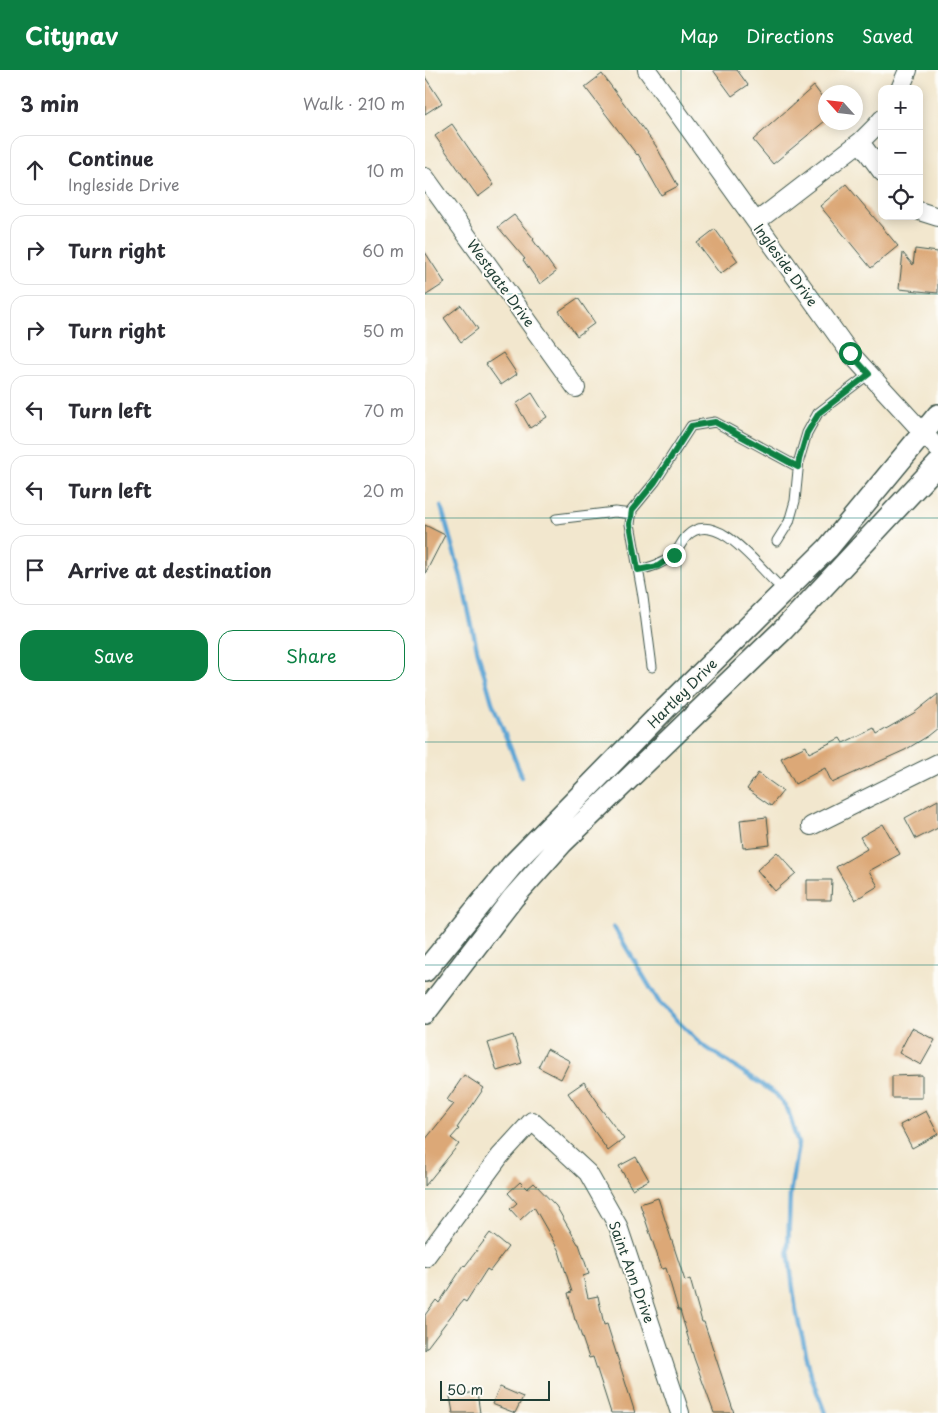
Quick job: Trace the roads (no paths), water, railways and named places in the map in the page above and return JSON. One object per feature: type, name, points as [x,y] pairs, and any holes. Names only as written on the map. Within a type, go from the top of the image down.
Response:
[{"type":"street","name":"Ingleside Drive","points":[[647,70],[850,353],[938,449]]},
{"type":"street","points":[[902,85],[908,70]]},
{"type":"street","points":[[756,222],[860,142],[878,124]]},
{"type":"street","points":[[860,142],[878,167]]},
{"type":"street","name":"Westgate Drive","points":[[425,177],[576,388]]},
{"type":"street","points":[[923,212],[938,217]]},
{"type":"street","name":"Hartley Drive","points":[[425,971],[514,863],[667,707],[828,548],[938,415]]},
{"type":"street","name":"Hartley Drive","points":[[425,1013],[513,898],[562,843],[783,630],[938,464]]},
{"type":"street","points":[[811,826],[938,763]]},
{"type":"street","name":"Saint Ann Drive","points":[[425,1258],[500,1156],[532,1121],[588,1173],[618,1226],[680,1413]]},
{"type":"lane","points":[[777,541],[789,522],[795,501],[799,460],[807,433],[819,413],[869,374]]},
{"type":"lane","points":[[651,667],[630,524],[631,514],[632,510],[655,482],[691,426],[715,422],[798,467]]},
{"type":"lane","points":[[556,519],[615,512],[631,514]]},
{"type":"lane","points":[[638,570],[658,566],[674,555],[687,536],[701,528],[717,530],[728,536],[775,584]]},
{"type":"waterway","points":[[441,506],[492,702],[522,777]]},
{"type":"waterway","points":[[614,927],[660,1004],[701,1044],[776,1094],[788,1110],[798,1144],[790,1194],[788,1250],[796,1311],[812,1379],[825,1413]]}]
